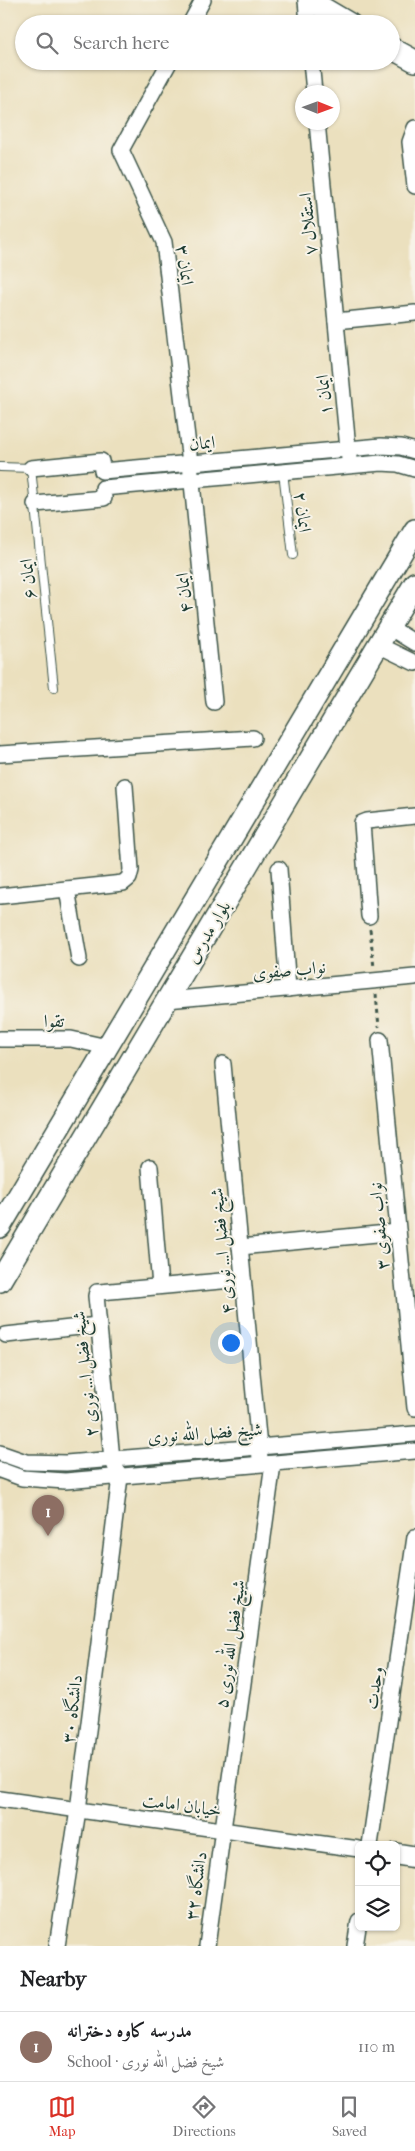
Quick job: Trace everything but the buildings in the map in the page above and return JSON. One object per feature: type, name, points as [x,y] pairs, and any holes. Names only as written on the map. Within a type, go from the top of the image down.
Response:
[{"type":"main road","points":[[307,0],[334,15]]},
{"type":"main road","points":[[400,53],[415,61]]},
{"type":"main road","name":"بلوار مدرس","points":[[0,1227],[415,530]]},
{"type":"main road","name":"بلوار مدرس","points":[[0,1281],[415,583]]},
{"type":"main road","points":[[400,1855],[415,1857]]},
{"type":"street","points":[[195,15],[203,0]]},
{"type":"street","points":[[307,0],[308,15]]},
{"type":"street","name":"ایمان ۳","points":[[165,70],[121,150],[164,242],[190,463]]},
{"type":"street","points":[[312,70],[313,85]]},
{"type":"street","points":[[415,128],[410,142],[415,186]]},
{"type":"street","name":"استقلال ۷","points":[[318,130],[336,321]]},
{"type":"street","points":[[336,321],[415,313]]},
{"type":"street","name":"ایمان ۱","points":[[336,321],[350,466]]},
{"type":"street","name":"ایمان","points":[[102,471],[381,446],[401,447],[415,451]]},
{"type":"street","points":[[31,468],[101,461],[102,471]]},
{"type":"street","name":"ایمان ۴","points":[[190,463],[214,702]]},
{"type":"street","name":"ایمان","points":[[103,488],[390,463],[415,469]]},
{"type":"street","points":[[35,504],[104,498],[103,488]]},
{"type":"street","points":[[384,636],[415,643]]},
{"type":"street","points":[[384,636],[415,663]]},
{"type":"street","points":[[0,754],[253,738]]},
{"type":"street","points":[[0,896],[123,883],[129,878],[131,870],[125,786]]},
{"type":"street","points":[[369,916],[362,823],[367,820],[415,816]]},
{"type":"street","points":[[279,869],[288,989]]},
{"type":"street","points":[[67,889],[80,959]]},
{"type":"street","name":"نواب صفوی","points":[[167,1000],[415,977]]},
{"type":"street","name":"تقوا","points":[[0,1039],[71,1039],[107,1047]]},
{"type":"street","name":"نواب صفوی ۳","points":[[380,1040],[415,1408]]},
{"type":"street","name":"شیخ فضل ا... نوری ۴","points":[[223,1064],[259,1448],[267,1464]]},
{"type":"street","points":[[150,1167],[160,1286]]},
{"type":"street","points":[[240,1247],[398,1232]]},
{"type":"street","name":"شیخ فضل ا... نوری ۲","points":[[120,1477],[112,1459],[98,1325],[97,1292],[244,1280]]},
{"type":"street","points":[[6,1335],[98,1325]]},
{"type":"street","name":"شیخ فضل الله نوری","points":[[0,1453],[26,1462],[66,1463],[415,1434]]},
{"type":"street","name":"شیخ فضل الله نوری","points":[[0,1470],[22,1478],[65,1481],[415,1451]]},
{"type":"street","name":"شیخ فضل‌ الله نوری ۵","points":[[223,1830],[267,1464]]},
{"type":"street","name":"دانشگاه ۳۰","points":[[57,1946],[78,1810],[120,1477]]},
{"type":"street","name":"وحدت","points":[[371,1841],[415,1538]]},
{"type":"street","name":"خیابان امامت","points":[[0,1799],[355,1848]]},
{"type":"street","name":"دانشگاه ۳۲","points":[[207,1946],[223,1830]]},
{"type":"street","points":[[355,1946],[357,1931]]},
{"type":"lane","points":[[0,467],[31,468]]},
{"type":"lane","name":"ایمان ۶","points":[[31,468],[54,688]]},
{"type":"lane","points":[[102,471],[103,488]]},
{"type":"lane","name":"ایمان ۲","points":[[283,472],[293,555]]},
{"type":"place","name":"مدرسه کاوه دخترانه","points":[[48,1536]]}]
